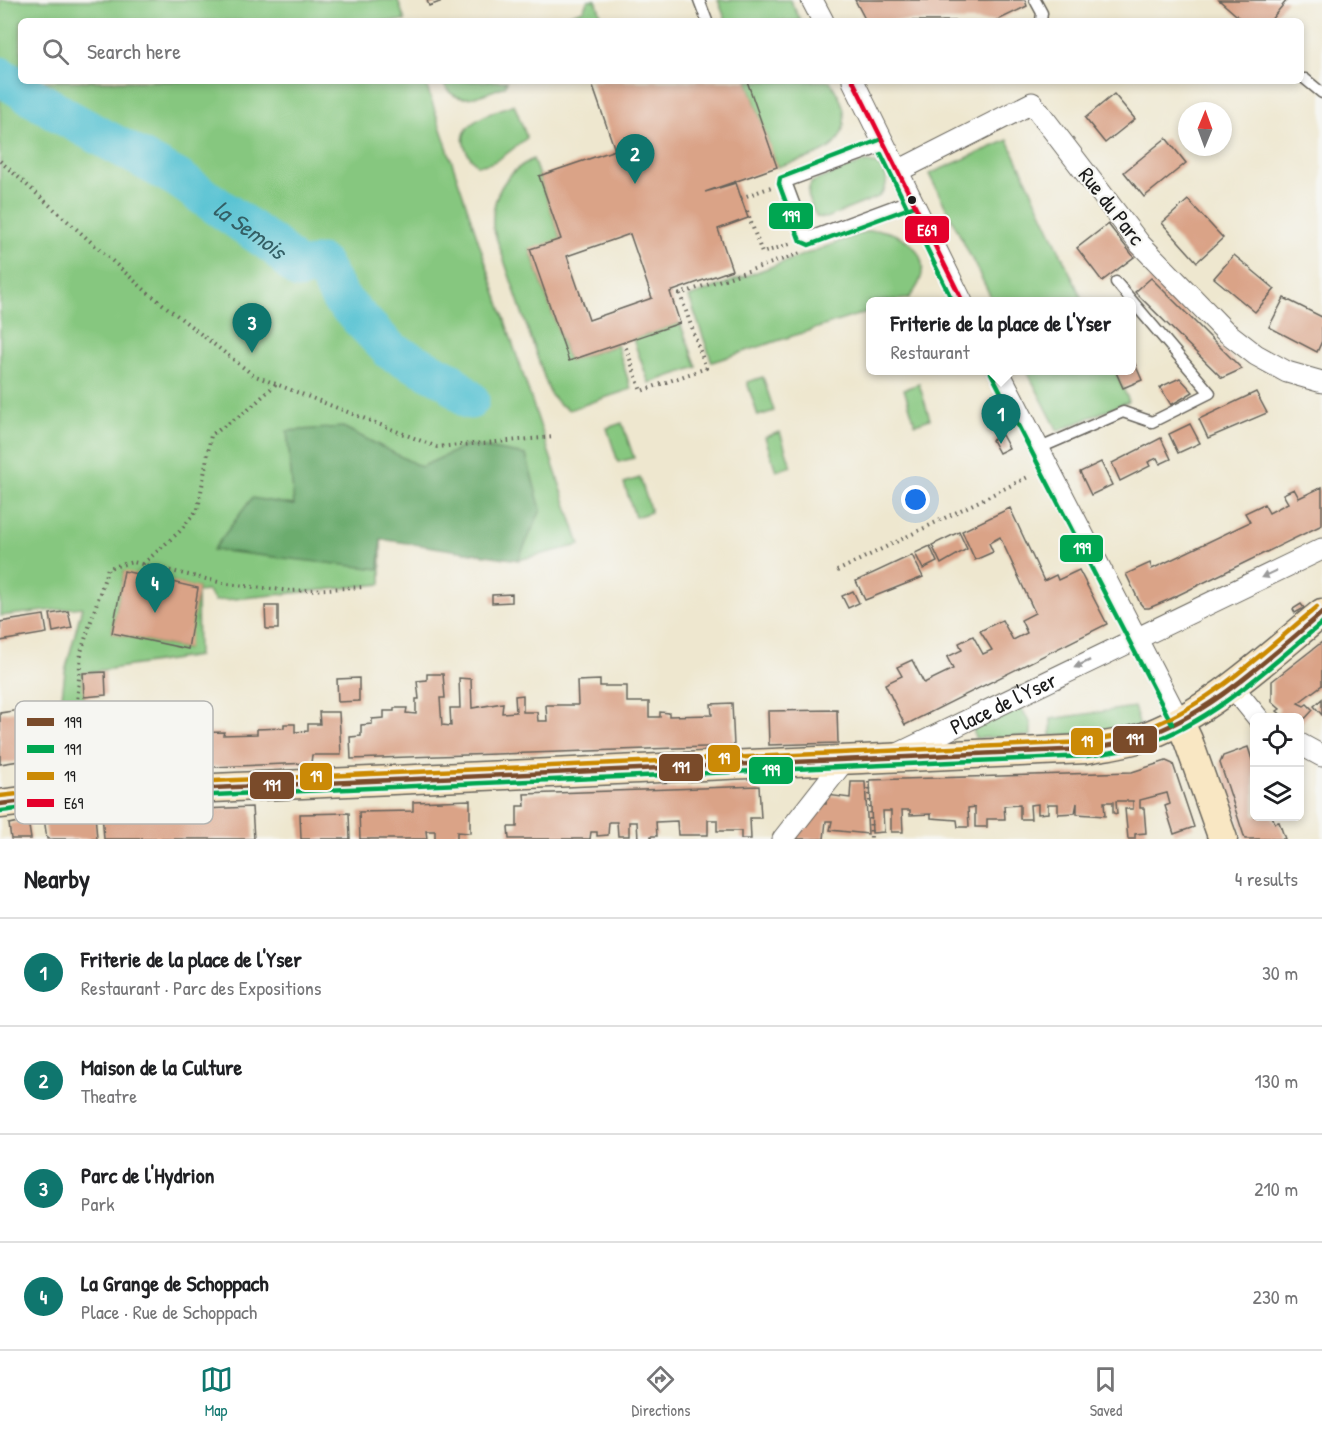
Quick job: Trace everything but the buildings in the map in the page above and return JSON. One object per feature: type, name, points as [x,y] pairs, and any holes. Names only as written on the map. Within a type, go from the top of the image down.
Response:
[{"type":"main road","name":"Place de l'Yser","points":[[867,760],[1086,749],[1148,735],[1179,721],[1232,686],[1322,613]]},
{"type":"main road","points":[[1179,721],[1223,839]]},
{"type":"main road","points":[[213,788],[867,760]]},
{"type":"main road","points":[[0,804],[15,802]]},
{"type":"street","points":[[812,0],[821,18]]},
{"type":"street","points":[[854,84],[960,297]]},
{"type":"street","name":"Rue du Parc","points":[[898,171],[1032,103],[1140,244],[1225,331],[1256,355],[1287,372],[1322,382]]},
{"type":"street","points":[[1001,375],[1045,457],[1134,638],[1179,721]]},
{"type":"street","name":"Place de l'Yser","points":[[867,760],[1322,549]]},
{"type":"street","points":[[1232,686],[1255,713]]},
{"type":"street","points":[[1304,747],[1322,756]]},
{"type":"street","points":[[783,839],[867,760]]},
{"type":"lane","points":[[699,0],[706,18]]},
{"type":"lane","points":[[1035,0],[1042,13],[1041,18]]},
{"type":"lane","points":[[1305,79],[1322,93]]},
{"type":"lane","points":[[885,146],[786,182],[807,238],[912,199]]},
{"type":"lane","points":[[1116,282],[1129,297]]},
{"type":"lane","points":[[1045,457],[1122,412],[1152,422],[1210,393],[1136,306]]},
{"type":"path","points":[[0,162],[146,291],[253,375],[437,447],[555,436]]},
{"type":"path","points":[[741,198],[786,182]]},
{"type":"path","points":[[624,342],[641,390],[706,368],[681,294],[811,249],[807,238],[762,253],[747,211]]},
{"type":"path","points":[[143,564],[179,532],[198,509],[211,435],[248,410],[276,384]]},
{"type":"path","points":[[837,571],[1045,457]]},
{"type":"path","points":[[77,701],[81,652],[108,568],[133,562],[227,584],[280,590],[364,587]]},
{"type":"path","points":[[867,760],[871,839]]},
{"type":"green space","points":[[0,0],[398,0],[404,18],[18,18],[18,84],[426,84],[580,545],[518,560],[381,494],[381,584],[215,601],[207,591],[197,592],[198,588],[124,572],[112,633],[187,649],[197,593],[198,656],[83,673],[84,701],[61,701],[65,672],[82,607],[0,616]]},
{"type":"green space","points":[[588,0],[596,0],[602,18],[560,18],[583,10]]},
{"type":"green space","points":[[718,0],[790,0],[799,18],[725,18]]},
{"type":"green space","points":[[445,84],[506,84],[488,93],[470,98],[454,96]]},
{"type":"green space","points":[[748,84],[832,84],[844,111],[844,125],[840,136],[824,151],[777,167]]},
{"type":"green space","points":[[514,104],[527,138],[497,160],[477,165],[467,152],[463,141],[465,132],[471,125],[490,113]]},
{"type":"green space","points":[[1008,140],[1081,297],[991,297],[929,174]]},
{"type":"green space","points":[[533,159],[561,239],[530,250],[569,361],[617,345],[631,389],[569,410],[559,404],[550,394],[493,228],[494,206],[501,187],[514,171]]},
{"type":"green space","points":[[864,162],[878,165],[885,174],[886,185],[878,197],[826,218],[817,217],[808,195],[812,182]]},
{"type":"green space","points":[[880,230],[894,234],[914,247],[922,265],[917,287],[910,297],[866,297],[866,312],[712,362],[689,297],[868,231]]},
{"type":"green space","points":[[680,323],[697,367],[649,383],[633,339]]},
{"type":"green space","points":[[1029,375],[1117,375],[1129,401],[1058,431]]},
{"type":"green space","points":[[763,377],[774,411],[758,416],[747,382]]},
{"type":"green space","points":[[919,384],[930,419],[915,424],[904,389]]},
{"type":"green space","points":[[622,423],[634,458],[618,462],[607,428]]},
{"type":"green space","points":[[343,427],[421,467],[468,445],[526,455],[541,510],[518,560],[381,539],[379,569],[213,550],[252,498],[294,505],[287,431]]},
{"type":"green space","points":[[780,432],[791,466],[776,471],[765,437]]},
{"type":"green space","points":[[640,478],[651,512],[635,517],[624,483]]},
{"type":"green space","points":[[1019,704],[1031,724],[1031,736],[975,738],[973,728]]},
{"type":"green space","points":[[1134,707],[1140,726],[1117,732],[1051,736],[1051,719]]},
{"type":"waterway","name":"la Semois","points":[[0,76],[67,118],[177,178],[276,247],[299,270],[321,264],[340,298],[391,351],[448,380],[470,400]]},
{"type":"transit line","name":"E69","points":[[854,84],[961,297]]},
{"type":"transit line","name":"199","points":[[882,139],[780,178],[779,184],[800,241],[809,245],[915,206]]},
{"type":"transit line","name":"199","points":[[881,154],[951,297]]},
{"type":"transit line","name":"199","points":[[992,375],[1172,724]]},
{"type":"transit line","name":"19","points":[[213,781],[1085,742],[1140,731],[1189,708],[1234,677],[1317,607]]},
{"type":"transit line","name":"191","points":[[213,788],[1086,749],[1140,738],[1190,715],[1237,684],[1322,613]]},
{"type":"transit line","name":"199","points":[[213,795],[1087,756],[1117,752],[1171,734],[1194,722],[1239,692],[1322,623]]},
{"type":"transit line","name":"19","points":[[0,796],[15,794]]},
{"type":"transit line","name":"191","points":[[0,804],[15,802]]},
{"type":"transit line","name":"199","points":[[1,811],[15,809]]},
{"type":"place","name":"Maison de la Culture","points":[[635,184]]},
{"type":"place","name":"Parc de l'Hydrion","points":[[252,353]]},
{"type":"place","name":"Friterie de la place de l'Yser","points":[[1001,444]]},
{"type":"place","name":"La Grange de Schoppach","points":[[155,613]]}]
